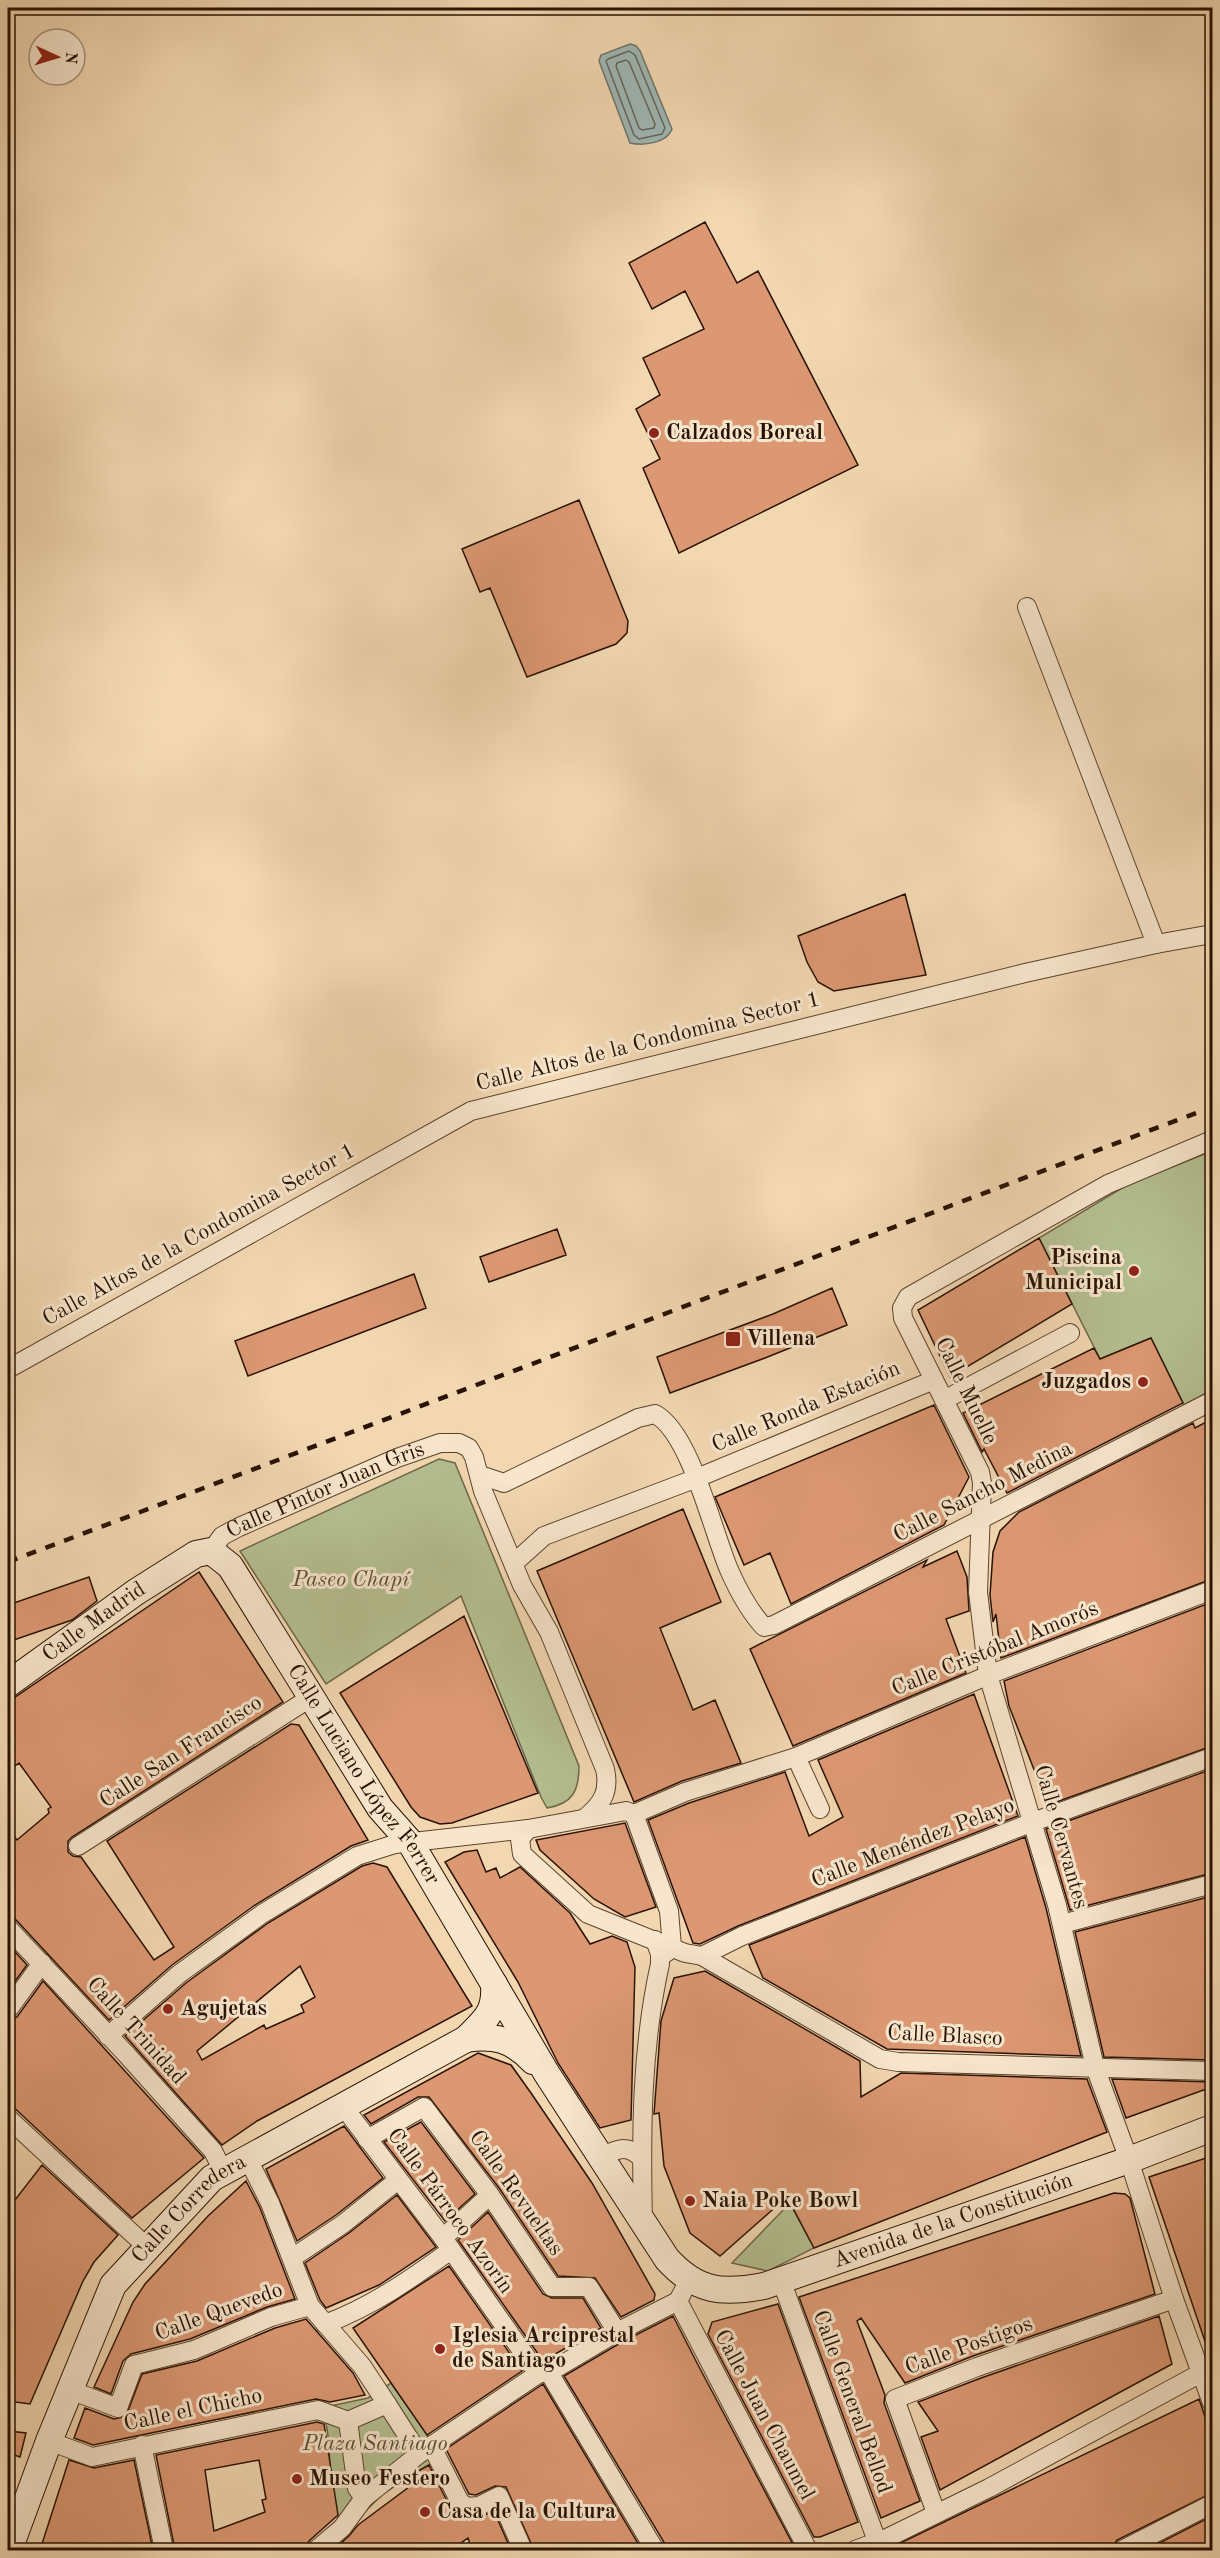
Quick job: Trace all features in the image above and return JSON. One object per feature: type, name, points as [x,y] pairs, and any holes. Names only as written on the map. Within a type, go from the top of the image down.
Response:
[{"type":"street","points":[[1027,607],[1156,944]]},
{"type":"street","name":"Calle Altos de la Condomina Sector 1","points":[[8,1369],[471,1112],[1024,973],[1212,934]]},
{"type":"street","name":"Calle Muelle","points":[[979,1522],[982,1483],[980,1472],[903,1318],[902,1308],[908,1296],[1108,1184],[1212,1140]]},
{"type":"street","points":[[944,1400],[1070,1333]]},
{"type":"street","name":"Calle Ronda Estación","points":[[514,1563],[544,1536],[697,1478],[934,1380]]},
{"type":"street","name":"Calle Sancho Medina","points":[[697,1478],[729,1570],[751,1612],[764,1627],[979,1522],[1212,1401]]},
{"type":"street","name":"Calle Ronda Estación","points":[[480,1475],[504,1483],[638,1418],[655,1414],[670,1426],[697,1478]]},
{"type":"street","name":"Calle Pintor Juan Gris","points":[[182,1562],[196,1554],[211,1551],[222,1536],[240,1527],[418,1451],[449,1442],[469,1448],[480,1475]]},
{"type":"street","points":[[480,1475],[483,1491],[526,1594],[549,1632],[605,1769],[607,1782],[605,1796],[596,1809],[585,1818]]},
{"type":"street","name":"Calle Cervantes","points":[[979,1522],[978,1592],[988,1675],[1062,1924],[1095,2067],[1129,2160],[1174,2299],[1207,2370],[1212,2403]]},
{"type":"street","name":"Calle Luciano López Ferrer","points":[[211,1551],[230,1566],[380,1808],[426,1841],[423,1867],[547,2074]]},
{"type":"street","name":"Calle Madrid","points":[[8,1684],[136,1592],[182,1562]]},
{"type":"street","name":"Calle Cristóbal Amorós","points":[[108,2036],[179,1974],[262,1914],[357,1856],[380,1848],[426,1841],[528,1829],[626,1811],[634,1814],[685,1792],[796,1757],[988,1675],[1212,1590]]},
{"type":"street","name":"Calle San Francisco","points":[[78,1846],[310,1698]]},
{"type":"street","name":"Calle Menéndez Pelayo","points":[[702,1956],[742,1936],[1033,1822],[1212,1756]]},
{"type":"street","points":[[796,1757],[820,1809]]},
{"type":"street","points":[[634,1814],[669,1911],[672,1947],[660,1964]]},
{"type":"street","name":"Calle Blasco","points":[[528,1829],[520,1839],[524,1857],[588,1914],[672,1947],[702,1956],[844,2040],[886,2061],[1212,2071]]},
{"type":"street","points":[[1062,1924],[1212,1884]]},
{"type":"street","name":"Calle Trinidad","points":[[8,1928],[213,2151],[223,2171]]},
{"type":"street","points":[[643,2222],[642,2160],[647,2028],[660,1964],[660,1954],[655,1940]]},
{"type":"street","points":[[8,2010],[42,1963]]},
{"type":"street","name":"Calle Corredera","points":[[9,2550],[49,2441],[113,2285],[212,2178],[466,2039],[492,2009],[495,2001],[494,1984]]},
{"type":"street","points":[[316,2550],[342,2528],[364,2498],[425,2450],[543,2373],[617,2332],[683,2291],[668,2259],[547,2074],[507,2041],[483,2036],[466,2039]]},
{"type":"street","name":"Calle Párroco Azorín","points":[[343,2106],[543,2373],[656,2550]]},
{"type":"street","name":"Calle Revueltas","points":[[367,2139],[424,2107],[490,2195],[552,2287],[589,2287],[617,2332]]},
{"type":"street","points":[[8,2118],[148,2248]]},
{"type":"street","name":"Avenida de la Constitución","points":[[683,2291],[711,2288],[745,2290],[781,2280],[1129,2160],[1212,2128]]},
{"type":"street","points":[[600,2157],[615,2150],[627,2149],[635,2151],[642,2160]]},
{"type":"street","points":[[249,2158],[310,2306],[362,2366],[387,2404],[425,2450],[460,2502],[467,2507],[479,2506],[499,2496],[523,2550]]},
{"type":"street","points":[[292,2258],[343,2224],[398,2180]]},
{"type":"street","points":[[325,2324],[401,2287],[447,2244],[490,2195]]},
{"type":"street","name":"Calle General Bellod","points":[[781,2280],[887,2543]]},
{"type":"street","name":"Calle Juan Chaumel","points":[[683,2291],[808,2550]]},
{"type":"street","name":"Calle Postigos","points":[[936,2513],[895,2399],[977,2367],[1174,2299]]},
{"type":"street","name":"Calle Quevedo","points":[[70,2390],[118,2408],[134,2365],[194,2350],[271,2317],[310,2306]]},
{"type":"street","points":[[855,2550],[887,2543],[936,2513],[988,2488],[1207,2370]]},
{"type":"street","points":[[364,2498],[357,2488],[348,2421],[387,2404]]},
{"type":"street","name":"Calle el Chicho","points":[[49,2441],[92,2457],[318,2410],[348,2421]]},
{"type":"street","points":[[142,2445],[164,2550]]},
{"type":"street","points":[[1122,2550],[1212,2504]]},
{"type":"green space","name":"Piscina Municipal","points":[[1212,1151],[1212,1390],[1184,1405],[1151,1338],[1100,1359],[1039,1238],[1127,1185]]},
{"type":"green space","name":"Paseo Chapí","points":[[439,1459],[455,1463],[579,1766],[576,1789],[569,1799],[556,1806],[547,1808],[541,1797],[461,1596],[326,1684],[240,1551]]},
{"type":"green space","points":[[786,2207],[793,2209],[814,2248],[768,2271],[732,2263]]},
{"type":"green space","name":"Plaza Santiago","points":[[391,2383],[430,2439],[435,2461],[384,2493],[345,2531],[334,2503],[326,2422],[321,2408],[368,2398]]},
{"type":"water","points":[[630,44],[636,46],[640,51],[672,129],[665,138],[654,142],[630,143],[599,61],[601,55]]},
{"type":"building","points":[[705,222],[737,283],[758,271],[858,465],[679,553],[643,468],[660,459],[636,409],[660,395],[643,358],[704,329],[685,291],[652,309],[629,263]]},
{"type":"building","points":[[579,500],[628,621],[627,633],[616,644],[527,677],[490,588],[480,592],[462,549]]},
{"type":"building","points":[[905,894],[926,975],[834,991],[818,982],[807,962],[798,936]]},
{"type":"building","points":[[557,1229],[566,1255],[489,1282],[480,1257]]},
{"type":"building","points":[[1039,1238],[1072,1304],[950,1377],[918,1310]]},
{"type":"building","points":[[414,1274],[426,1308],[248,1376],[235,1341]]},
{"type":"building","points":[[832,1288],[847,1325],[670,1393],[657,1357],[773,1314]]},
{"type":"building","points":[[1151,1338],[1183,1403],[1007,1493],[984,1449],[982,1452],[963,1413],[1094,1348],[1100,1359]]},
{"type":"building","points":[[934,1405],[969,1477],[944,1525],[791,1604],[770,1553],[744,1565],[715,1497]]},
{"type":"building","points":[[1212,1419],[1212,1579],[1001,1658],[996,1614],[993,1622],[990,1595],[993,1552],[1000,1531],[1019,1512],[1193,1423],[1195,1428]]},
{"type":"building","points":[[683,1509],[721,1602],[660,1628],[693,1710],[715,1700],[741,1763],[682,1781],[634,1802],[537,1571]]},
{"type":"building","points":[[957,1551],[967,1577],[969,1611],[946,1619],[966,1673],[793,1746],[750,1649],[927,1560],[923,1567]]},
{"type":"building","points":[[199,1572],[283,1702],[72,1837],[68,1841],[68,1852],[73,1856],[81,1857],[154,1960],[174,1947],[107,1841],[291,1724],[299,1725],[368,1840],[351,1846],[255,1905],[172,1965],[109,2020],[16,1920],[8,1917],[8,1828],[17,1840],[49,1813],[48,1809],[51,1807],[19,1763],[8,1771],[8,1702]]},
{"type":"building","points":[[89,1577],[97,1601],[72,1620],[8,1642],[8,1605]]},
{"type":"building","points":[[1212,1602],[1212,1746],[1048,1805],[1009,1706],[1004,1681]]},
{"type":"building","points":[[464,1616],[538,1793],[452,1823],[440,1824],[420,1817],[411,1807],[340,1693]]},
{"type":"building","points":[[974,1694],[1018,1816],[738,1926],[700,1944],[693,1943],[648,1820],[689,1803],[785,1772],[809,1836],[843,1817],[818,1760]]},
{"type":"building","points":[[1212,1769],[1212,1873],[1070,1910],[1046,1829]]},
{"type":"building","points":[[625,1823],[656,1907],[625,1917],[594,1899],[540,1850],[536,1840]]},
{"type":"building","points":[[1025,1837],[1046,1908],[1081,2056],[887,2049],[763,1978],[749,1945]]},
{"type":"building","points":[[477,1850],[486,1872],[496,1868],[500,1878],[520,1867],[570,1913],[590,1944],[612,1936],[627,1942],[635,1967],[631,2120],[600,2128],[558,2063],[518,1982],[445,1862],[464,1852]]},
{"type":"building","points":[[373,1863],[387,1867],[472,2006],[257,2121],[222,2145],[125,2036],[186,1983],[268,1923],[362,1866]],"holes":[[[300,1966],[315,1997],[301,2005],[304,2012],[266,2029],[264,2025],[202,2060],[197,2051]]]},
{"type":"building","points":[[1212,1896],[1212,2060],[1104,2057],[1075,1932]]},
{"type":"building","points":[[8,1944],[27,1965],[8,1991]]},
{"type":"building","points":[[705,1971],[860,2061],[861,2097],[901,2073],[1087,2079],[1107,2132],[814,2248],[787,2197],[720,2256],[690,2233],[664,2166],[659,2113],[654,2114],[661,2021],[674,1978]]},
{"type":"building","points":[[43,1981],[204,2158],[132,2218],[8,2102],[8,2021],[17,2017]]},
{"type":"building","points":[[478,2053],[511,2065],[531,2093],[592,2183],[655,2294],[654,2300],[621,2317],[595,2278],[558,2276],[499,2188],[429,2097],[418,2097],[371,2124],[364,2115]]},
{"type":"building","points":[[1112,2079],[1212,2082],[1212,2087],[1126,2118]]},
{"type":"building","points":[[421,2122],[475,2194],[445,2221],[384,2142]]},
{"type":"building","points":[[344,2126],[383,2178],[336,2215],[297,2241],[266,2169]]},
{"type":"building","points":[[1212,2156],[1212,2356],[1210,2356],[1149,2177]]},
{"type":"building","points":[[42,2165],[118,2235],[94,2262],[83,2281],[30,2404],[8,2401],[8,2209]]},
{"type":"building","points":[[246,2181],[260,2208],[295,2299],[267,2307],[190,2339],[131,2354],[123,2361],[111,2394],[94,2387],[133,2302],[145,2284],[208,2216]]},
{"type":"building","points":[[1114,2193],[1125,2194],[1130,2198],[1155,2294],[973,2356],[905,2383],[861,2318],[857,2321],[885,2395],[884,2403],[920,2501],[881,2518],[799,2297]]},
{"type":"building","points":[[397,2195],[436,2247],[379,2285],[326,2308],[320,2300],[305,2263],[349,2233]]},
{"type":"building","points":[[488,2212],[543,2294],[552,2298],[583,2298],[601,2328],[543,2361],[458,2240]]},
{"type":"building","name":"Iglesia Arciprestal de Santiago","points":[[449,2266],[522,2371],[427,2435],[353,2328]]},
{"type":"building","points":[[778,2304],[858,2522],[820,2537],[814,2537],[708,2334],[712,2322]]},
{"type":"building","points":[[673,2316],[796,2550],[666,2550],[665,2544],[564,2376],[622,2342]]},
{"type":"building","points":[[1159,2316],[1172,2364],[940,2490],[921,2437],[938,2431],[918,2402]]},
{"type":"building","points":[[306,2319],[353,2373],[365,2395],[330,2402],[316,2399],[93,2445],[74,2438],[85,2408],[114,2419],[126,2416],[142,2374],[197,2361],[275,2328]]},
{"type":"building","points":[[543,2384],[642,2550],[534,2550],[506,2487],[495,2486],[476,2495],[469,2494],[446,2449]]},
{"type":"building","points":[[1199,2399],[1212,2437],[1212,2493],[1117,2540],[1111,2550],[886,2550]]},
{"type":"building","points":[[317,2422],[324,2424],[338,2515],[309,2541],[305,2550],[175,2550],[156,2455]],"holes":[[[259,2460],[266,2499],[262,2500],[265,2512],[214,2531],[205,2470]]]},
{"type":"building","points":[[8,2431],[26,2433],[20,2457],[8,2453]]},
{"type":"building","points":[[69,2460],[94,2468],[134,2460],[153,2550],[40,2550]]},
{"type":"building","name":"Casa de la Cultura","points":[[429,2465],[450,2507],[460,2516],[480,2517],[494,2511],[511,2550],[472,2550],[468,2538],[451,2550],[333,2550],[358,2525],[421,2478],[418,2471]]},
{"type":"building","points":[[1212,2516],[1212,2550],[1146,2550]]},
{"type":"railway","points":[[8,1562],[1212,1107]]},
{"type":"place","name":"Calzados Boreal","points":[[654,433]]},
{"type":"place","name":"Piscina Municipal","points":[[1134,1271]]},
{"type":"place","name":"Villena","points":[[733,1339]]},
{"type":"place","name":"Juzgados","points":[[1143,1382]]},
{"type":"place","name":"Agujetas","points":[[168,2009]]},
{"type":"place","name":"Naia Poke Bowl","points":[[690,2201]]},
{"type":"place","name":"Iglesia Arciprestal de Santiago","points":[[440,2349]]},
{"type":"place","name":"Museo Festero","points":[[297,2479]]},
{"type":"place","name":"Casa de la Cultura","points":[[425,2512]]}]
